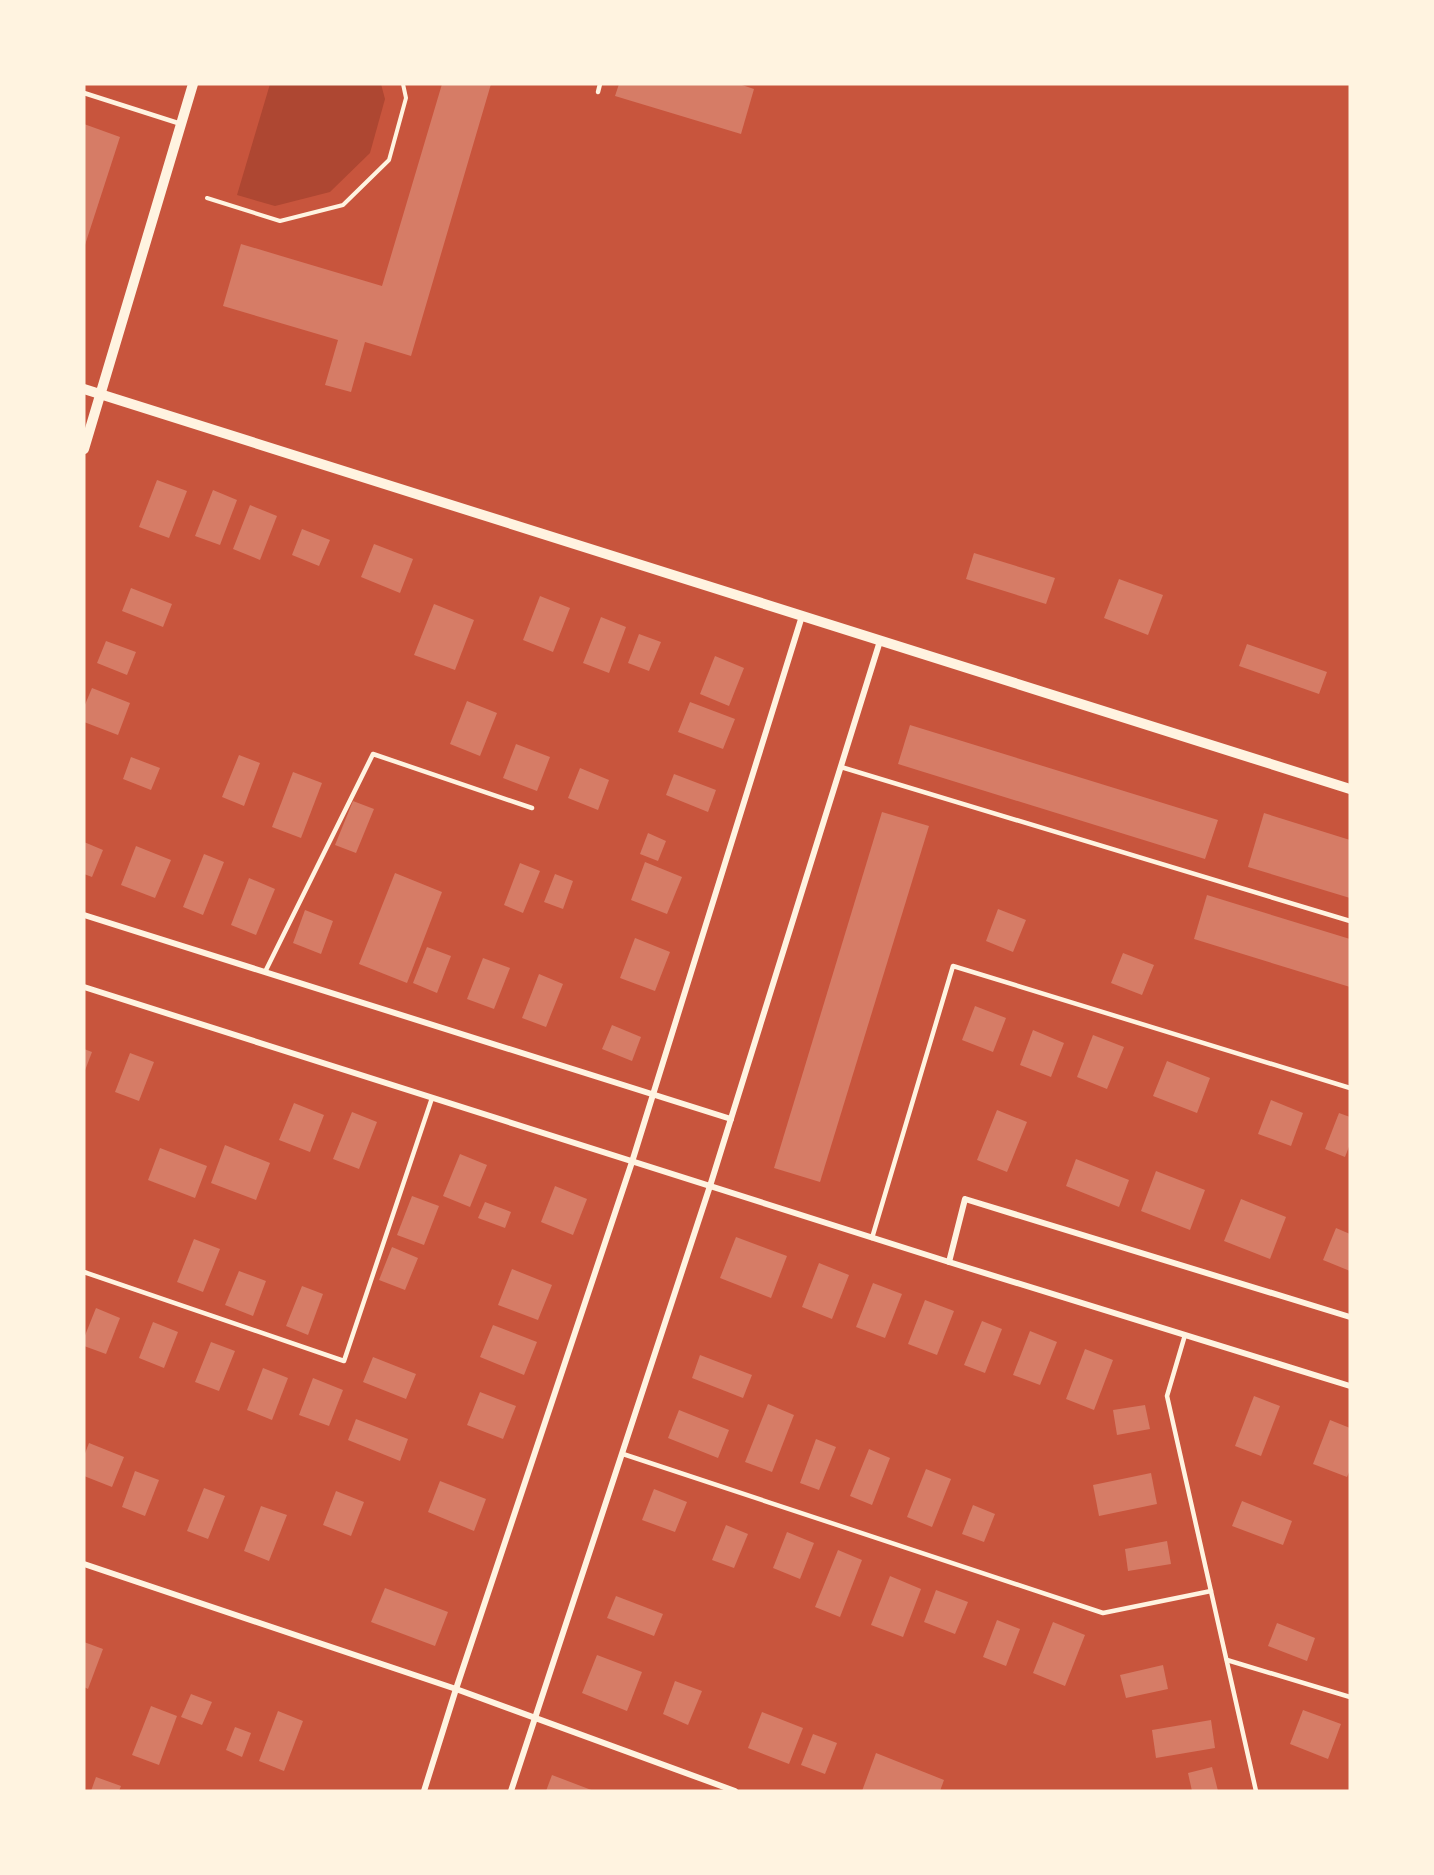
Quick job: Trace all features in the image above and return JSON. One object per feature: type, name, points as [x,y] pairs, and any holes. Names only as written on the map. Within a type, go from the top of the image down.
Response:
[{"type":"street","points":[[84,449],[193,84]]},
{"type":"street","points":[[84,389],[1350,789]]},
{"type":"street","points":[[424,1791],[654,1095],[802,616]]},
{"type":"street","points":[[512,1791],[710,1186],[880,640]]},
{"type":"street","points":[[84,915],[731,1119]]},
{"type":"street","points":[[84,987],[872,1238],[1350,1386]]},
{"type":"street","points":[[949,1262],[965,1199],[1350,1317]]},
{"type":"street","points":[[84,1564],[456,1689],[735,1791]]},
{"type":"lane","points":[[598,92],[600,84]]},
{"type":"lane","points":[[84,93],[181,124]]},
{"type":"lane","points":[[265,972],[373,754],[532,808]]},
{"type":"lane","points":[[841,766],[1350,921]]},
{"type":"lane","points":[[872,1238],[954,966],[1350,1088]]},
{"type":"lane","points":[[84,1272],[344,1361],[432,1098]]},
{"type":"lane","points":[[1185,1335],[1167,1396],[1256,1791]]},
{"type":"lane","points":[[623,1454],[1103,1613],[1211,1591]]},
{"type":"lane","points":[[1227,1660],[1350,1697]]},
{"type":"path","points":[[207,198],[280,220],[343,204],[389,160],[406,98],[403,84]]},
{"type":"shaded area","points":[[270,84],[381,84],[385,99],[370,153],[330,192],[275,206],[237,195]]},
{"type":"building","points":[[442,84],[491,84],[411,356],[365,342],[351,392],[325,385],[338,340],[223,306],[241,244],[382,286]]},
{"type":"building","points":[[619,84],[739,84],[754,89],[741,134],[615,96]]},
{"type":"building","points":[[84,124],[120,137],[84,248]]},
{"type":"building","points":[[157,480],[187,491],[169,538],[139,527]]},
{"type":"building","points":[[213,490],[237,500],[220,545],[195,536]]},
{"type":"building","points":[[250,505],[277,516],[260,560],[233,549]]},
{"type":"building","points":[[302,529],[330,540],[319,566],[292,555]]},
{"type":"building","points":[[374,544],[413,559],[400,593],[361,577]]},
{"type":"building","points":[[974,553],[1055,578],[1046,604],[966,579]]},
{"type":"building","points":[[1119,579],[1163,595],[1148,635],[1104,618]]},
{"type":"building","points":[[131,588],[172,604],[163,627],[122,611]]},
{"type":"building","points":[[540,596],[570,608],[553,652],[523,640]]},
{"type":"building","points":[[434,604],[474,620],[455,670],[414,655]]},
{"type":"building","points":[[601,617],[626,627],[609,673],[583,663]]},
{"type":"building","points":[[639,634],[661,642],[649,671],[628,663]]},
{"type":"building","points":[[106,641],[136,652],[127,675],[97,663]]},
{"type":"building","points":[[1247,644],[1327,672],[1319,694],[1239,666]]},
{"type":"building","points":[[715,656],[744,668],[729,706],[700,694]]},
{"type":"building","points":[[92,688],[130,703],[118,735],[84,722],[84,707]]},
{"type":"building","points":[[467,701],[497,713],[480,756],[450,744]]},
{"type":"building","points":[[690,702],[735,719],[723,749],[678,732]]},
{"type":"building","points":[[910,725],[1218,820],[1205,859],[898,764]]},
{"type":"building","points":[[516,744],[550,757],[537,791],[503,778]]},
{"type":"building","points":[[239,755],[260,763],[244,806],[222,797]]},
{"type":"building","points":[[131,757],[160,768],[151,790],[123,779]]},
{"type":"building","points":[[580,768],[609,780],[598,810],[568,798]]},
{"type":"building","points":[[293,772],[322,783],[301,838],[272,827]]},
{"type":"building","points":[[674,774],[716,790],[708,812],[666,795]]},
{"type":"building","points":[[353,801],[374,809],[356,853],[335,845]]},
{"type":"building","points":[[882,812],[929,826],[820,1182],[774,1168]]},
{"type":"building","points":[[1264,813],[1350,840],[1350,898],[1248,867]]},
{"type":"building","points":[[648,833],[666,841],[658,861],[640,854]]},
{"type":"building","points":[[84,842],[103,850],[92,877],[84,874]]},
{"type":"building","points":[[136,846],[171,860],[155,898],[121,885]]},
{"type":"building","points":[[204,854],[224,862],[203,915],[183,907]]},
{"type":"building","points":[[645,862],[682,877],[667,914],[631,900]]},
{"type":"building","points":[[520,863],[540,871],[523,913],[504,905]]},
{"type":"building","points":[[395,873],[442,892],[407,983],[359,964]]},
{"type":"building","points":[[555,874],[573,881],[563,909],[544,902]]},
{"type":"building","points":[[249,878],[275,889],[256,935],[231,925]]},
{"type":"building","points":[[1207,895],[1350,939],[1350,987],[1194,939]]},
{"type":"building","points":[[998,909],[1026,920],[1013,952],[986,941]]},
{"type":"building","points":[[305,910],[333,921],[321,954],[293,943]]},
{"type":"building","points":[[635,938],[670,952],[655,991],[620,978]]},
{"type":"building","points":[[427,947],[451,956],[437,993],[413,983]]},
{"type":"building","points":[[1123,953],[1154,965],[1142,995],[1111,983]]},
{"type":"building","points":[[483,958],[510,968],[494,1009],[467,999]]},
{"type":"building","points":[[539,974],[563,984],[546,1027],[522,1018]]},
{"type":"building","points":[[975,1006],[1006,1018],[993,1052],[962,1040]]},
{"type":"building","points":[[612,1025],[641,1037],[632,1061],[602,1049]]},
{"type":"building","points":[[1033,1030],[1064,1043],[1051,1077],[1020,1065]]},
{"type":"building","points":[[1093,1035],[1124,1047],[1107,1089],[1077,1077]]},
{"type":"building","points":[[84,1049],[92,1052],[84,1073]]},
{"type":"building","points":[[130,1053],[154,1062],[139,1101],[115,1092]]},
{"type":"building","points":[[1167,1061],[1210,1078],[1197,1113],[1153,1096]]},
{"type":"building","points":[[1271,1100],[1303,1113],[1291,1146],[1258,1134]]},
{"type":"building","points":[[294,1103],[324,1115],[310,1152],[279,1140]]},
{"type":"building","points":[[997,1110],[1027,1122],[1007,1172],[977,1160]]},
{"type":"building","points":[[352,1112],[377,1122],[359,1169],[333,1159]]},
{"type":"building","points":[[1339,1113],[1350,1117],[1350,1144],[1345,1157],[1325,1149]]},
{"type":"building","points":[[225,1145],[270,1163],[256,1200],[211,1183]]},
{"type":"building","points":[[160,1148],[207,1166],[195,1198],[148,1180]]},
{"type":"building","points":[[460,1154],[487,1165],[470,1207],[443,1196]]},
{"type":"building","points":[[1076,1159],[1129,1180],[1119,1207],[1066,1186]]},
{"type":"building","points":[[1156,1171],[1205,1190],[1190,1230],[1141,1211]]},
{"type":"building","points":[[555,1186],[587,1199],[573,1235],[541,1222]]},
{"type":"building","points":[[412,1196],[439,1206],[424,1245],[397,1235]]},
{"type":"building","points":[[1241,1199],[1286,1217],[1270,1259],[1224,1241]]},
{"type":"building","points":[[485,1202],[511,1212],[505,1228],[478,1218]]},
{"type":"building","points":[[1336,1228],[1350,1234],[1350,1271],[1323,1260]]},
{"type":"building","points":[[736,1237],[787,1256],[771,1298],[720,1278]]},
{"type":"building","points":[[194,1239],[220,1249],[203,1292],[177,1282]]},
{"type":"building","points":[[392,1247],[418,1258],[405,1290],[379,1280]]},
{"type":"building","points":[[819,1263],[849,1275],[832,1319],[802,1307]]},
{"type":"building","points":[[512,1269],[552,1285],[538,1320],[498,1305]]},
{"type":"building","points":[[239,1271],[266,1281],[253,1316],[225,1305]]},
{"type":"building","points":[[873,1283],[902,1294],[885,1338],[856,1327]]},
{"type":"building","points":[[302,1286],[323,1294],[308,1335],[286,1326]]},
{"type":"building","points":[[925,1300],[954,1311],[937,1355],[908,1344]]},
{"type":"building","points":[[96,1308],[120,1318],[106,1354],[84,1346],[84,1338]]},
{"type":"building","points":[[982,1321],[1002,1329],[985,1373],[964,1365]]},
{"type":"building","points":[[153,1322],[178,1332],[164,1368],[139,1358]]},
{"type":"building","points":[[493,1325],[537,1342],[524,1375],[480,1357]]},
{"type":"building","points":[[1030,1331],[1057,1342],[1040,1385],[1013,1375]]},
{"type":"building","points":[[211,1342],[235,1351],[219,1391],[195,1382]]},
{"type":"building","points":[[1085,1349],[1113,1360],[1094,1410],[1066,1399]]},
{"type":"building","points":[[700,1355],[752,1375],[743,1398],[692,1378]]},
{"type":"building","points":[[373,1357],[416,1374],[406,1399],[363,1382]]},
{"type":"building","points":[[263,1368],[288,1378],[272,1420],[247,1410]]},
{"type":"building","points":[[313,1378],[343,1390],[329,1426],[299,1415]]},
{"type":"building","points":[[480,1392],[516,1406],[503,1439],[467,1425]]},
{"type":"building","points":[[1254,1396],[1280,1406],[1261,1456],[1235,1446]]},
{"type":"building","points":[[768,1404],[794,1415],[772,1472],[745,1462]]},
{"type":"building","points":[[1145,1405],[1150,1429],[1117,1435],[1113,1410]]},
{"type":"building","points":[[679,1410],[729,1430],[718,1458],[668,1438]]},
{"type":"building","points":[[356,1419],[408,1439],[400,1461],[348,1440]]},
{"type":"building","points":[[1330,1420],[1350,1428],[1350,1470],[1347,1477],[1313,1464]]},
{"type":"building","points":[[816,1439],[836,1447],[819,1490],[800,1483]]},
{"type":"building","points":[[89,1443],[124,1457],[112,1487],[84,1476],[84,1456]]},
{"type":"building","points":[[869,1449],[890,1458],[872,1505],[850,1496]]},
{"type":"building","points":[[926,1469],[951,1479],[932,1527],[907,1517]]},
{"type":"building","points":[[135,1471],[159,1480],[145,1516],[122,1507]]},
{"type":"building","points":[[1151,1473],[1157,1504],[1099,1516],[1093,1485]]},
{"type":"building","points":[[440,1481],[486,1499],[474,1531],[428,1512]]},
{"type":"building","points":[[204,1488],[225,1496],[208,1539],[187,1531]]},
{"type":"building","points":[[654,1489],[687,1502],[675,1532],[642,1520]]},
{"type":"building","points":[[336,1491],[364,1502],[351,1536],[323,1525]]},
{"type":"building","points":[[1242,1501],[1292,1521],[1283,1545],[1232,1526]]},
{"type":"building","points":[[973,1505],[995,1514],[984,1542],[962,1534]]},
{"type":"building","points":[[261,1506],[287,1515],[269,1561],[244,1551]]},
{"type":"building","points":[[726,1525],[748,1534],[734,1568],[712,1560]]},
{"type":"building","points":[[787,1532],[814,1543],[800,1579],[773,1568]]},
{"type":"building","points":[[1167,1541],[1171,1564],[1128,1571],[1125,1549]]},
{"type":"building","points":[[838,1550],[862,1560],[840,1617],[815,1607]]},
{"type":"building","points":[[890,1576],[921,1589],[903,1637],[871,1625]]},
{"type":"building","points":[[385,1588],[448,1612],[435,1646],[371,1622]]},
{"type":"building","points":[[936,1590],[968,1602],[955,1634],[924,1622]]},
{"type":"building","points":[[616,1596],[663,1614],[654,1636],[607,1618]]},
{"type":"building","points":[[997,1620],[1020,1629],[1006,1666],[983,1657]]},
{"type":"building","points":[[1053,1622],[1085,1635],[1065,1686],[1033,1673]]},
{"type":"building","points":[[1277,1623],[1315,1638],[1307,1661],[1268,1646]]},
{"type":"building","points":[[84,1642],[103,1649],[88,1689],[84,1687]]},
{"type":"building","points":[[597,1655],[642,1672],[627,1711],[582,1693]]},
{"type":"building","points":[[1163,1665],[1168,1689],[1126,1698],[1120,1675]]},
{"type":"building","points":[[675,1681],[702,1691],[688,1725],[663,1714]]},
{"type":"building","points":[[191,1694],[212,1702],[202,1725],[181,1717]]},
{"type":"building","points":[[151,1706],[177,1716],[159,1765],[132,1755]]},
{"type":"building","points":[[1303,1710],[1341,1724],[1328,1759],[1290,1744]]},
{"type":"building","points":[[278,1711],[303,1721],[284,1771],[259,1761]]},
{"type":"building","points":[[762,1712],[803,1728],[789,1764],[748,1748]]},
{"type":"building","points":[[1211,1720],[1215,1748],[1156,1758],[1152,1730]]},
{"type":"building","points":[[235,1727],[251,1733],[242,1757],[226,1750]]},
{"type":"building","points":[[813,1734],[837,1743],[825,1774],[801,1765]]},
{"type":"building","points":[[876,1753],[944,1780],[940,1791],[862,1791]]},
{"type":"building","points":[[1212,1767],[1218,1791],[1192,1791],[1188,1773]]},
{"type":"building","points":[[552,1775],[594,1791],[546,1791]]},
{"type":"building","points":[[96,1777],[121,1786],[119,1791],[91,1791]]}]
